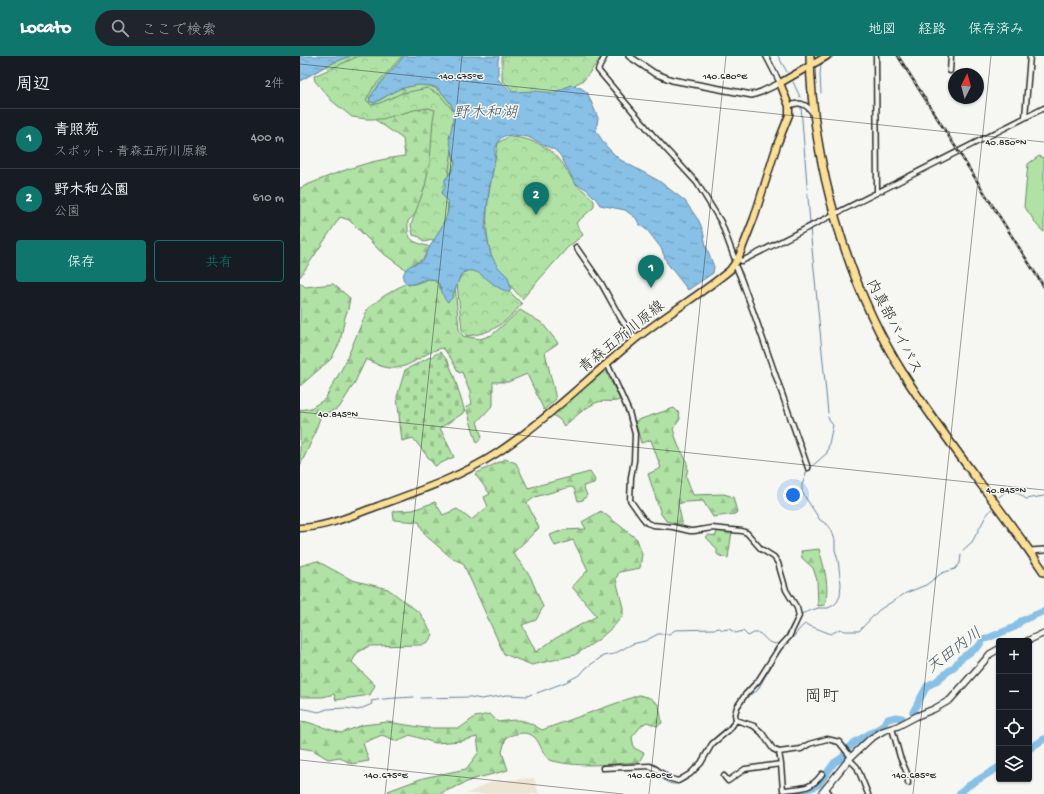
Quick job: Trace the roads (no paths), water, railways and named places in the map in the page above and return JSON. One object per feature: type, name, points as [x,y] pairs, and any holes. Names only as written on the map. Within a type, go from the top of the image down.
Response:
[{"type":"highway","name":"内真部バイパス","points":[[810,56],[814,115],[834,214],[848,257],[864,298],[881,335],[903,374],[1044,572]]},
{"type":"main road","points":[[789,106],[780,83],[827,56]]},
{"type":"main road","name":"青森五所川原線","points":[[300,528],[318,526],[336,521],[429,488],[460,474],[489,458],[510,444],[636,338],[718,280],[735,266],[754,218],[777,145],[789,115],[789,106]]},
{"type":"main road","points":[[1032,638],[1044,632]]},
{"type":"main road","points":[[821,794],[828,791],[850,758],[870,739],[883,731],[934,710],[950,700],[990,654],[996,651]]},
{"type":"street","points":[[605,56],[598,70],[652,134],[697,182],[720,222],[734,257],[742,261],[766,250],[790,235],[1044,108]]},
{"type":"street","points":[[630,56],[654,73],[663,77],[680,82],[752,95],[780,83],[766,56]]},
{"type":"street","points":[[876,56],[876,192]]},
{"type":"street","points":[[950,68],[951,56]]},
{"type":"street","points":[[1025,118],[1030,56]]},
{"type":"street","points":[[789,106],[795,103],[802,104],[808,107],[814,115]]},
{"type":"street","points":[[576,247],[601,282],[621,319],[636,338]]},
{"type":"street","points":[[735,266],[751,304],[808,468]]},
{"type":"street","points":[[603,768],[650,766],[668,778],[678,781],[690,774],[701,763],[712,744],[730,729],[736,720],[735,714],[745,695],[758,681],[779,648],[789,637],[797,623],[798,616],[797,608],[786,590],[778,563],[774,557],[761,549],[747,533],[742,531],[712,528],[690,531],[673,527],[653,525],[647,523],[642,517],[630,500],[635,434],[629,412],[607,363]]},
{"type":"street","points":[[1030,551],[1044,550]]},
{"type":"street","points":[[736,720],[754,726],[762,733],[773,749],[778,752],[801,749],[810,744],[827,739],[839,742],[857,767],[868,794]]},
{"type":"street","points":[[892,728],[908,784]]},
{"type":"street","points":[[778,752],[781,764],[783,792],[811,786],[817,782],[822,774]]},
{"type":"street","points":[[724,776],[728,781],[745,769],[781,764]]},
{"type":"water","points":[[300,56],[350,56],[326,66],[300,81]]},
{"type":"water","name":"野木和湖","points":[[404,56],[499,56],[498,79],[512,92],[552,92],[570,85],[581,88],[587,92],[598,118],[596,131],[606,146],[619,159],[659,181],[685,201],[699,221],[714,267],[713,273],[688,290],[667,263],[661,248],[648,231],[639,224],[636,218],[625,210],[600,205],[586,189],[575,183],[560,155],[555,150],[528,137],[513,135],[504,136],[500,139],[495,149],[495,159],[489,190],[485,227],[491,255],[498,267],[508,277],[511,289],[509,291],[503,290],[474,271],[468,271],[461,274],[452,298],[448,302],[444,298],[440,286],[433,279],[426,279],[408,285],[403,279],[406,270],[411,265],[424,259],[428,249],[445,220],[448,203],[442,193],[445,186],[445,179],[451,173],[455,163],[449,138],[454,113],[451,104],[435,87],[418,85],[399,89],[374,103],[369,101],[374,91]]},
{"type":"waterway","points":[[778,56],[787,72]]},
{"type":"waterway","points":[[821,93],[821,65],[833,57]]},
{"type":"waterway","points":[[793,82],[800,97]]},
{"type":"waterway","points":[[801,107],[810,223]]},
{"type":"waterway","points":[[810,228],[828,413]]},
{"type":"waterway","points":[[810,468],[827,453],[833,425],[828,417]]},
{"type":"waterway","points":[[801,614],[818,608],[828,608],[834,605],[840,596],[841,584],[838,560],[835,550],[835,540],[832,531],[828,525],[820,520],[802,492],[802,485],[807,471]]},
{"type":"waterway","points":[[999,497],[1009,489],[1026,499],[1044,496]]},
{"type":"waterway","points":[[963,550],[972,542],[986,516],[993,507]]},
{"type":"waterway","points":[[789,641],[805,624],[831,634],[840,629],[845,631],[859,631],[879,610],[906,593],[926,585],[942,573],[955,569],[960,563],[961,555]]},
{"type":"waterway","name":"天田内川","points":[[913,712],[927,686],[935,682],[955,666],[960,659],[978,647],[983,640],[1015,627],[1021,621],[1044,611]]},
{"type":"waterway","points":[[537,693],[566,682],[581,674],[586,668],[603,656],[614,654],[632,644],[645,641],[658,634],[669,634],[675,630],[720,628],[722,630],[729,629],[736,633],[743,631],[748,636],[754,633],[759,633],[769,642],[778,644],[784,639],[796,616]]},
{"type":"waterway","points":[[738,713],[745,697],[757,691],[779,652],[787,644]]},
{"type":"waterway","points":[[421,698],[471,697],[481,699],[507,695],[527,696],[532,694]]},
{"type":"waterway","points":[[300,708],[319,712],[327,709],[345,708],[358,710],[372,704],[371,701],[414,697]]},
{"type":"waterway","points":[[707,747],[734,717]]},
{"type":"waterway","name":"天田内川","points":[[782,794],[808,789],[819,784],[834,763],[843,757],[848,748],[855,742],[881,727],[888,719],[896,717],[902,718]]},
{"type":"waterway","name":"天田内川","points":[[1032,747],[1044,739]]},
{"type":"waterway","points":[[699,762],[705,750]]},
{"type":"waterway","points":[[653,771],[665,781],[675,784],[689,778],[700,767]]},
{"type":"waterway","name":"天田内川","points":[[959,794],[968,786],[996,769]]},
{"type":"railway","points":[[898,56],[1044,287]]},
{"type":"place","name":"野木和公園","points":[[536,215]]},
{"type":"place","name":"青照苑","points":[[651,288]]},
{"type":"district","name":"岡町","points":[[822,695]]}]
